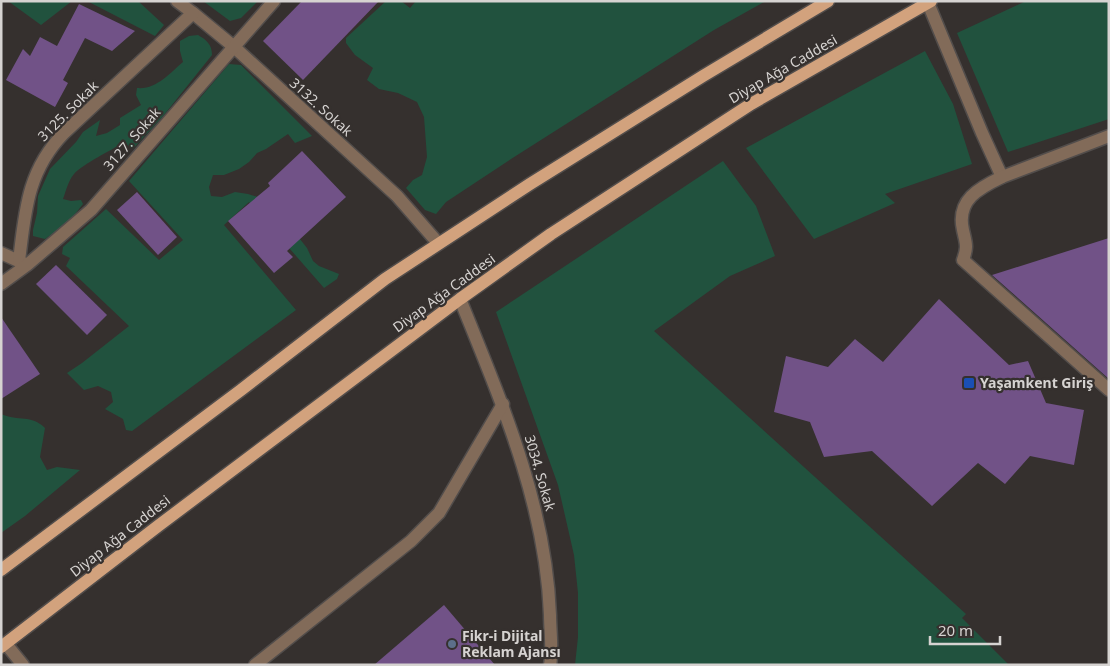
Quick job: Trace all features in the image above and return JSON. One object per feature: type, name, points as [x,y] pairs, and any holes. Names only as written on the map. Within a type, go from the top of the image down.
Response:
[{"type":"main road","points":[[1,570],[385,279],[438,243],[703,76],[828,1]]},
{"type":"main road","name":"Diyap Ağa Caddesi","points":[[3,645],[460,299],[551,234],[751,104],[929,2]]},
{"type":"street","name":"3132. Sokak","points":[[177,1],[233,46],[397,196],[438,243]]},
{"type":"street","name":"3127. Sokak","points":[[1,284],[23,263],[91,210],[274,1]]},
{"type":"street","points":[[929,2],[982,133],[1002,177]]},
{"type":"street","name":"3125. Sokak","points":[[23,263],[29,194],[33,180],[46,154],[64,133],[193,13]]},
{"type":"street","points":[[1109,136],[1002,177],[972,194],[961,211],[962,229],[968,247],[963,260],[1109,390]]},
{"type":"street","points":[[1,253],[23,263]]},
{"type":"street","name":"3034. Sokak","points":[[460,299],[503,404],[520,456],[540,531],[549,596],[550,665]]},
{"type":"street","points":[[255,665],[411,541],[433,521],[451,495],[503,404]]},
{"type":"street","points":[[3,645],[23,665]]},
{"type":"green space","points":[[8,1],[72,1],[41,25]]},
{"type":"green space","points":[[87,1],[138,1],[164,25],[155,36]]},
{"type":"green space","points":[[203,1],[258,1],[241,18],[230,21]]},
{"type":"green space","points":[[386,1],[401,1],[410,8],[416,1],[766,1],[714,30],[511,159],[446,202],[436,214],[425,210],[406,188],[413,180],[422,175],[427,157],[424,117],[417,102],[398,93],[379,89],[367,80],[373,68],[355,55],[346,43],[346,38]]},
{"type":"green space","points":[[1026,1],[1109,1],[1109,119],[1008,152],[957,33]]},
{"type":"green space","points":[[198,35],[208,43],[212,55],[164,115],[133,149],[124,143],[78,170],[70,180],[63,199],[71,201],[81,200],[83,204],[68,223],[45,239],[33,236],[38,196],[50,169],[83,132],[100,120],[96,136],[107,133],[120,125],[120,118],[141,105],[136,95],[137,88],[156,84],[168,76],[183,62],[180,41],[189,36]]},
{"type":"green space","points":[[925,51],[953,104],[972,164],[885,194],[895,203],[814,239],[746,148]]},
{"type":"green space","points":[[229,64],[241,65],[312,136],[295,143],[288,134],[257,153],[239,169],[224,175],[213,175],[209,187],[211,196],[222,197],[235,192],[258,197],[296,234],[307,248],[313,261],[319,266],[339,274],[337,279],[324,288],[249,202],[224,225],[296,310],[132,431],[126,430],[123,419],[105,409],[113,402],[111,392],[98,386],[84,390],[67,373],[129,326],[66,266],[70,258],[62,254],[63,247],[106,209],[159,260],[183,240],[129,181]]},
{"type":"green space","points":[[723,161],[756,206],[775,256],[730,276],[654,331],[966,614],[962,618],[1009,665],[575,665],[578,637],[578,593],[574,555],[558,485],[496,312]]},
{"type":"green space","points":[[1,414],[35,421],[45,428],[40,457],[47,470],[57,467],[80,470],[25,516],[1,533]]},
{"type":"building","points":[[302,1],[379,1],[303,80],[263,41]]},
{"type":"building","points":[[79,4],[135,31],[112,51],[85,38],[63,80],[68,83],[55,107],[6,80],[23,49],[30,56],[40,37],[57,46]]},
{"type":"building","points":[[302,151],[346,197],[287,251],[293,257],[274,273],[228,221],[270,186],[268,183]]},
{"type":"building","points":[[137,192],[177,237],[158,255],[117,210]]},
{"type":"building","points":[[1109,238],[1109,379],[992,275]]},
{"type":"building","points":[[56,265],[107,315],[87,335],[36,284]]},
{"type":"building","points":[[939,299],[1009,365],[1028,361],[1046,403],[1084,410],[1074,465],[1030,456],[1005,484],[978,463],[932,506],[872,451],[824,457],[810,422],[774,412],[786,356],[828,367],[855,339],[883,362]]},
{"type":"building","points":[[1,317],[40,374],[1,399]]},
{"type":"building","points":[[444,605],[495,665],[374,665]]},
{"type":"place","name":"Yaşamkent Giriş","points":[[969,383]]},
{"type":"place","name":"Fikr-i Dijital Reklam Ajansı","points":[[452,644]]}]
